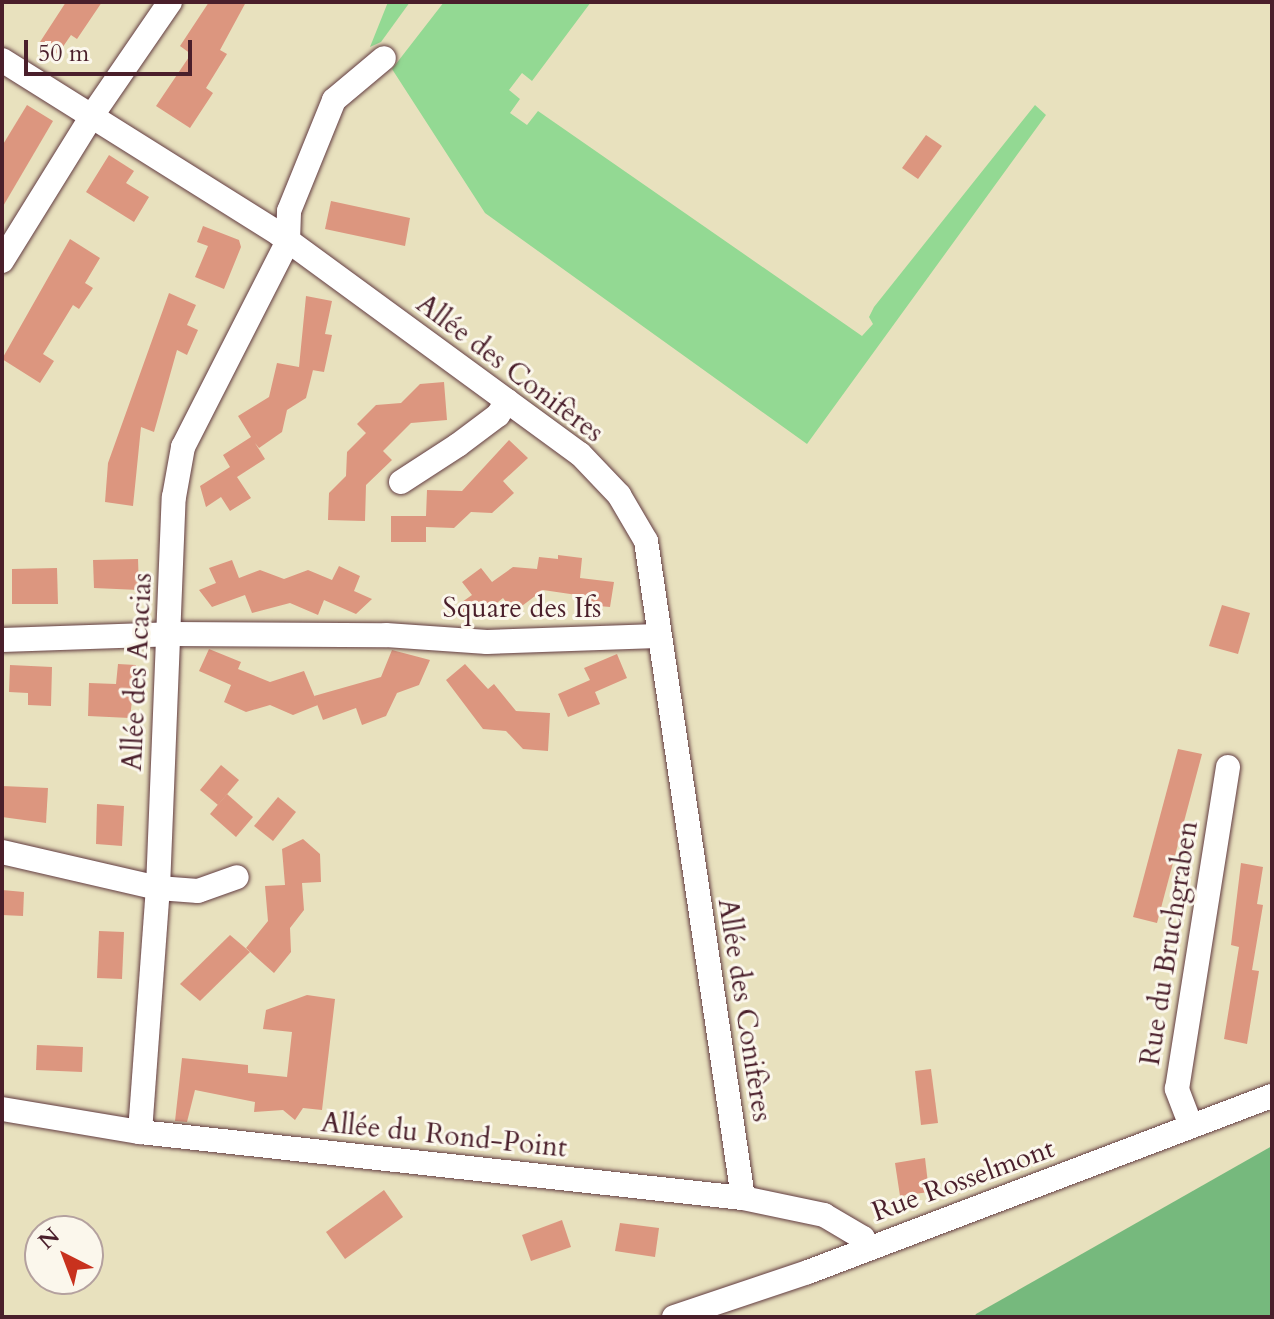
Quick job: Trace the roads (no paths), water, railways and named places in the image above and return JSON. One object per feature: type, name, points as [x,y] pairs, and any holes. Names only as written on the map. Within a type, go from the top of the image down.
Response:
[{"type":"street","points":[[2,261],[93,114],[170,2]]},
{"type":"street","points":[[288,241],[289,211],[334,100],[384,58]]},
{"type":"street","name":"Allée des Conifères","points":[[2,60],[93,114],[288,241],[580,454],[619,495],[646,541],[743,1198]]},
{"type":"street","name":"Allée des Acacias","points":[[140,1132],[158,888],[174,497],[183,447],[288,241]]},
{"type":"street","points":[[401,482],[498,415],[507,401]]},
{"type":"street","name":"Square des Ifs","points":[[2,640],[170,634],[386,635],[487,642],[658,636]]},
{"type":"street","name":"Rue du Bruchgraben","points":[[1191,1126],[1177,1089],[1228,767]]},
{"type":"street","points":[[2,852],[158,888],[198,891],[237,877]]},
{"type":"street","name":"Rue Rosselmont","points":[[674,1317],[1272,1096]]},
{"type":"street","name":"Allée du Rond-Point","points":[[2,1109],[140,1132],[743,1198],[824,1215],[863,1238],[868,1247]]}]
